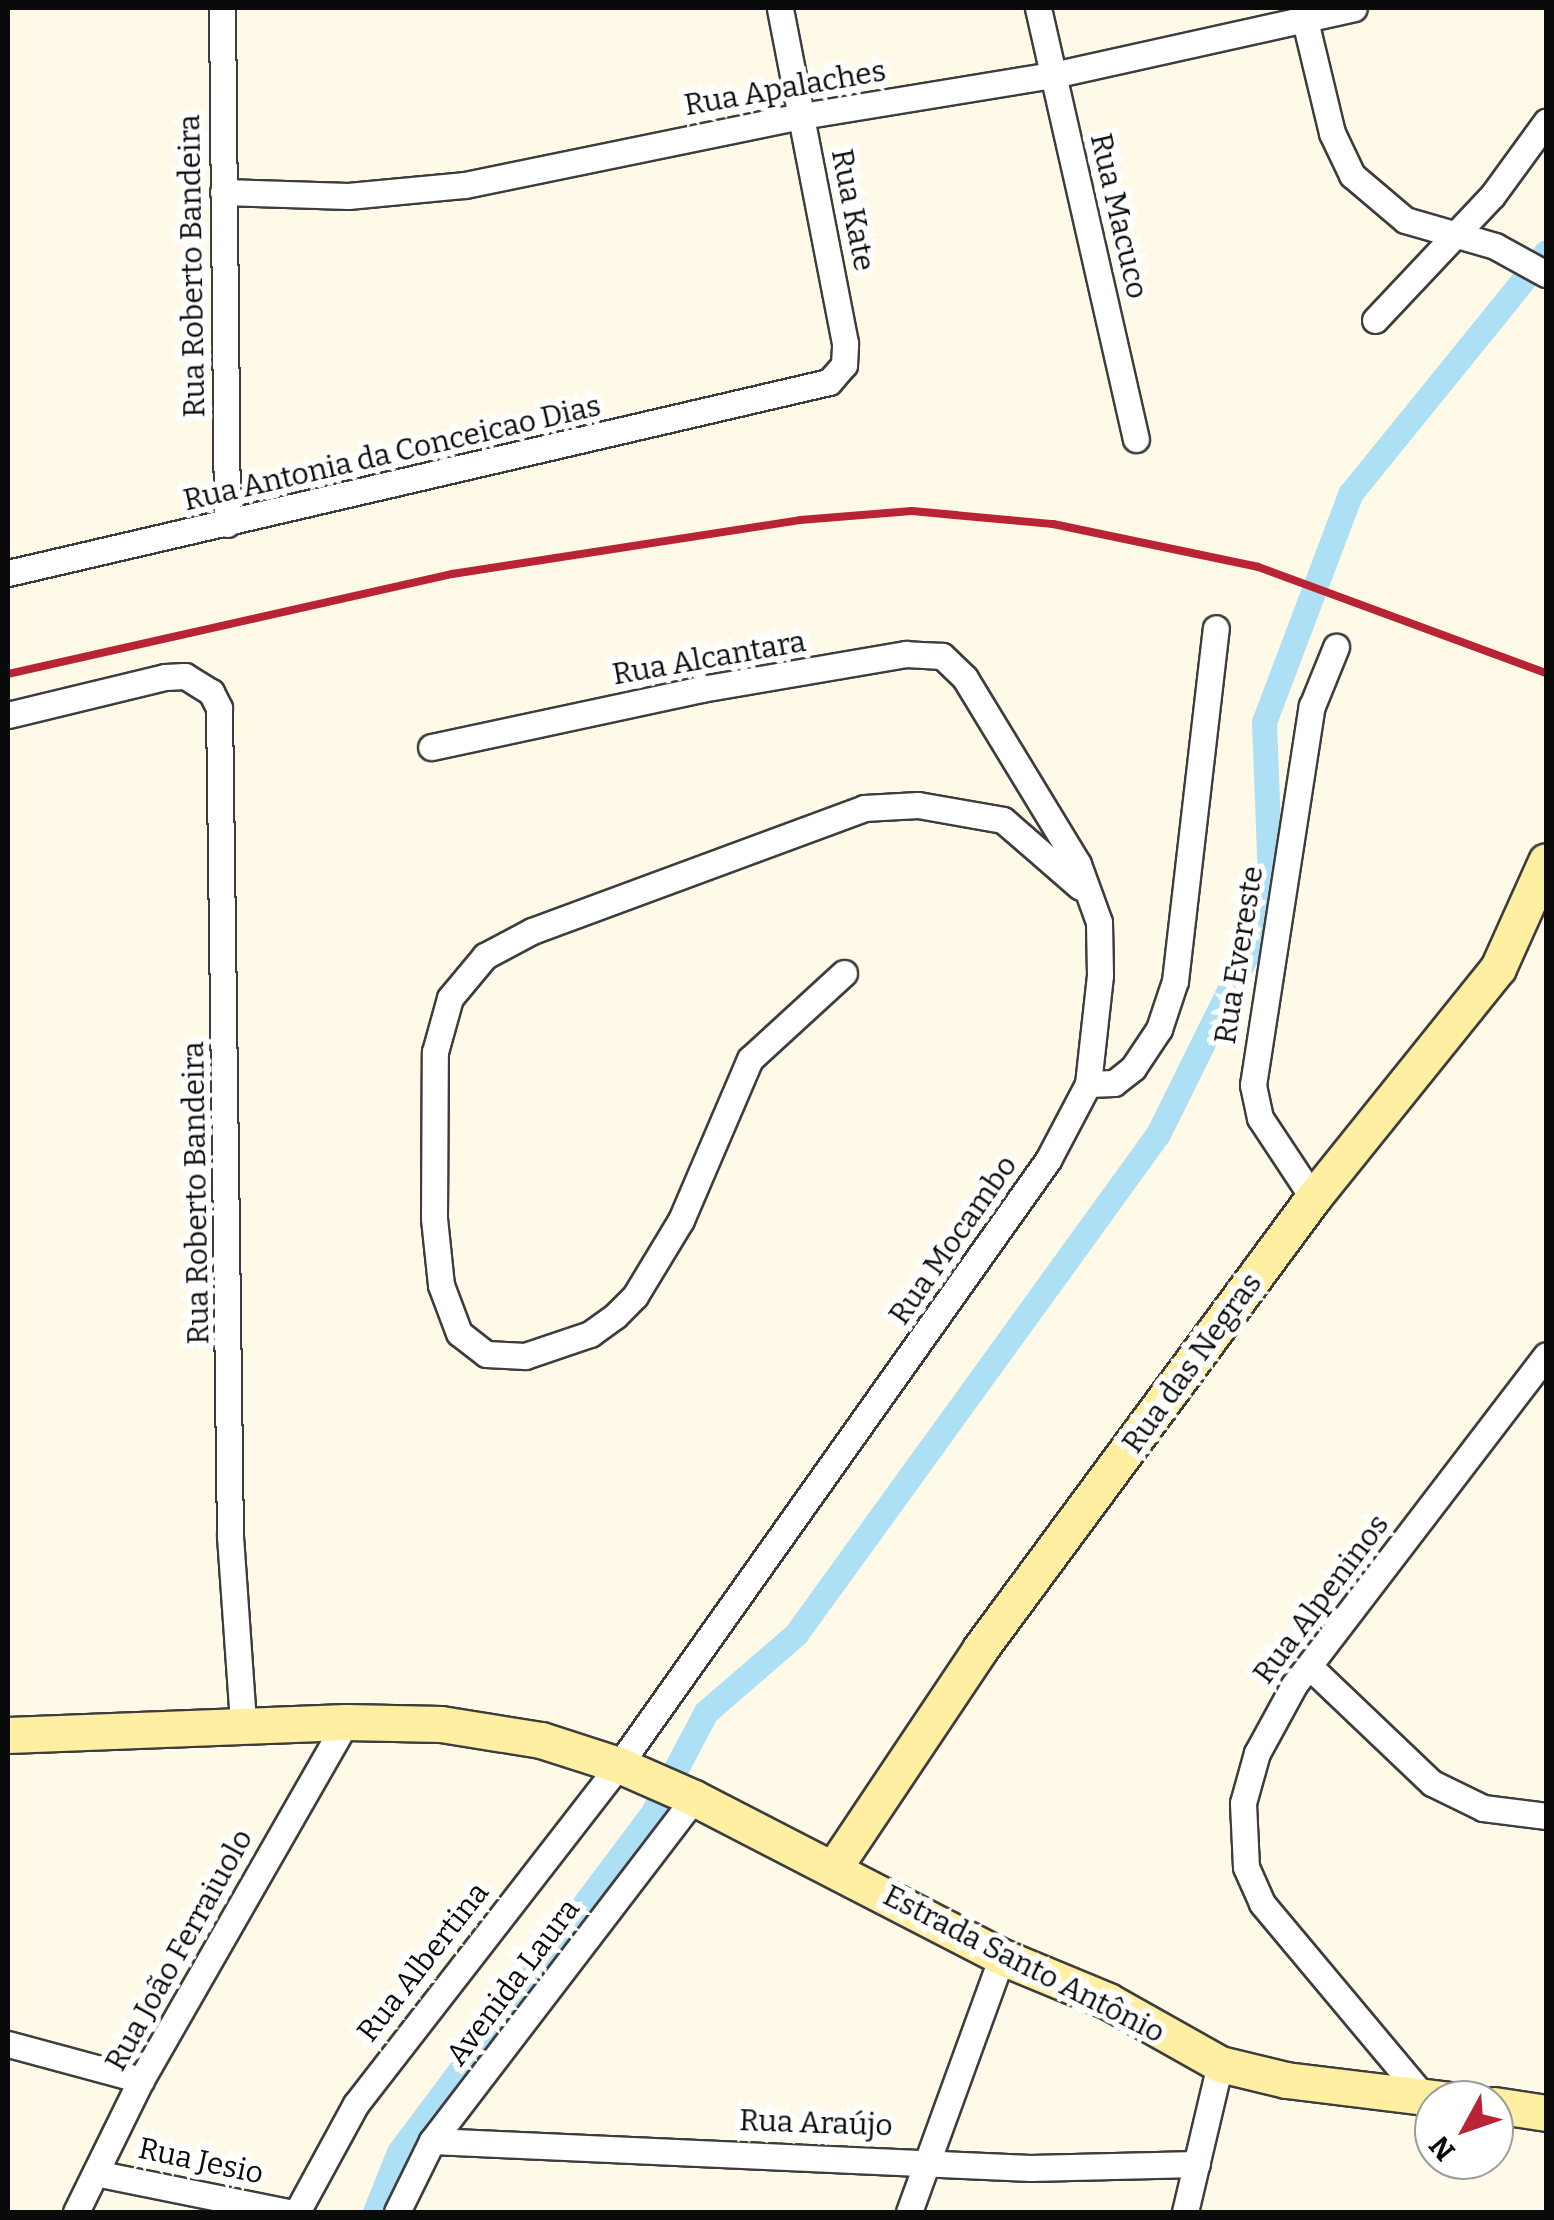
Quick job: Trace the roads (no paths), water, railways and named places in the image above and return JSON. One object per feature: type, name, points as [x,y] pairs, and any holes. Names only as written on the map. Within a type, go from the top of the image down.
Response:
[{"type":"main road","name":"Rua das Negras","points":[[835,1866],[912,1743],[1313,1198],[1498,968],[1546,861]]},
{"type":"main road","name":"Estrada Santo Antônio","points":[[8,1736],[346,1722],[440,1724],[541,1740],[628,1769],[835,1866],[1002,1957],[1108,2001],[1220,2064],[1414,2095]]},
{"type":"main road","points":[[1514,2109],[1546,2113]]},
{"type":"street","name":"Rua Roberto Bandeira","points":[[222,8],[228,524]]},
{"type":"street","name":"Rua Kate","points":[[780,8],[845,343],[844,365],[830,382],[791,394]]},
{"type":"street","name":"Rua Macuco","points":[[1038,8],[1136,439]]},
{"type":"street","name":"Rua Apalaches","points":[[223,192],[348,196],[465,185],[802,116],[1053,75],[1303,13],[1354,8]]},
{"type":"street","points":[[1303,13],[1332,134],[1352,175],[1405,220],[1495,246],[1546,274]]},
{"type":"street","points":[[1375,320],[1454,236],[1546,122]]},
{"type":"street","name":"Rua Antonia da Conceicao Dias","points":[[8,573],[791,394]]},
{"type":"street","points":[[1088,1084],[1114,1084],[1134,1068],[1159,1030],[1176,980],[1216,628]]},
{"type":"street","name":"Rua Evereste","points":[[1313,1198],[1266,1129],[1253,1085],[1312,706],[1336,647]]},
{"type":"street","name":"Rua Alcantara","points":[[431,747],[906,654],[942,656],[978,701]]},
{"type":"street","name":"Rua Roberto Bandeira","points":[[8,716],[147,678],[186,676],[211,692],[223,748],[230,1536],[243,1724]]},
{"type":"street","name":"Rua Mocambo","points":[[628,1769],[1010,1215],[1088,1084],[1102,946],[1094,902],[1064,838],[978,701]]},
{"type":"street","points":[[844,974],[750,1059],[681,1220],[634,1296],[615,1316],[590,1334],[525,1356],[486,1354],[459,1333],[448,1318],[436,1250],[434,1070],[438,1027],[450,998],[485,956],[532,931],[845,813],[888,806],[1002,820],[1026,835],[1094,902]]},
{"type":"street","name":"Rua Alpeninos","points":[[1420,2080],[1262,1903],[1246,1867],[1243,1803],[1250,1773],[1308,1666],[1546,1354]]},
{"type":"street","points":[[1308,1666],[1432,1783],[1483,1808],[1546,1816]]},
{"type":"street","name":"Rua João Ferraiuolo","points":[[76,2212],[100,2174],[141,2080],[346,1722]]},
{"type":"street","name":"Rua Albertina","points":[[297,2212],[356,2104],[628,1769]]},
{"type":"street","name":"Avenida Laura","points":[[397,2212],[432,2142],[683,1795]]},
{"type":"street","points":[[909,2212],[1002,1957]]},
{"type":"street","points":[[8,2044],[141,2080]]},
{"type":"street","points":[[1185,2212],[1220,2064]]},
{"type":"street","name":"Rua Araújo","points":[[432,2142],[926,2160],[1030,2168],[1197,2164]]},
{"type":"street","name":"Rua Jesio","points":[[100,2174],[289,2212]]},
{"type":"waterway","points":[[375,2212],[399,2152],[653,1812],[706,1712],[796,1634],[1158,1134],[1271,905],[1264,722],[1350,494],[1546,252]]},
{"type":"railway","points":[[8,674],[452,574],[800,520],[912,511],[1053,524],[1258,567],[1546,673]]}]
